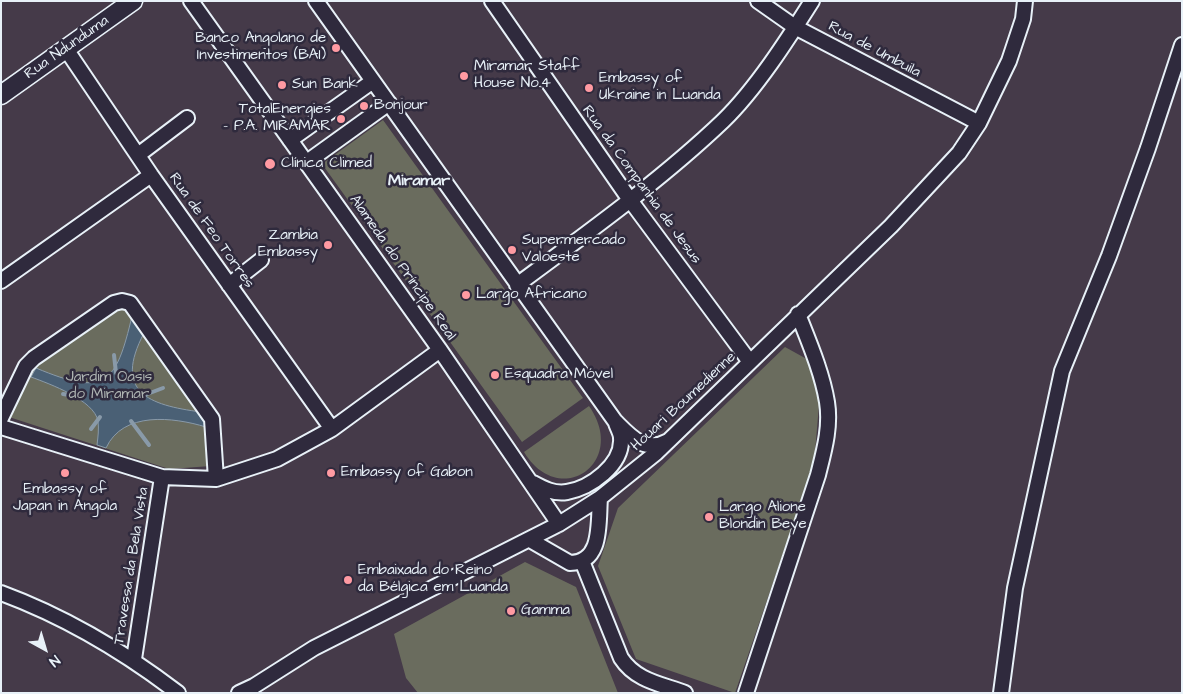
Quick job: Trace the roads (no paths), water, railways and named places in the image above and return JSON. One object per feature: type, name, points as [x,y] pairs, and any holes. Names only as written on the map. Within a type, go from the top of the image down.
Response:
[{"type":"main road","name":"Rua Ndunduma","points":[[1,81],[115,1]]},
{"type":"main road","name":"Rua Ndunduma","points":[[1,95],[133,1]]},
{"type":"street","name":"Alameda do Príncipe Real","points":[[191,1],[440,350],[560,524]]},
{"type":"street","points":[[316,1],[615,421],[634,441],[650,446],[671,440]]},
{"type":"street","name":"Rua da Companhia de Jesus","points":[[492,1],[630,200],[750,362]]},
{"type":"street","name":"Rua de Umbuila","points":[[758,1],[795,27],[979,123]]},
{"type":"street","points":[[517,285],[630,200],[724,120],[795,27],[812,1]]},
{"type":"street","name":"Houari Boumedienne","points":[[239,693],[254,686],[314,648],[560,524],[600,498],[671,440],[923,194],[959,153],[979,123],[1009,61],[1023,19],[1025,1]]},
{"type":"street","points":[[1000,693],[1014,588],[1062,371],[1109,256],[1148,148],[1182,45]]},
{"type":"street","name":"Rua de Feo Torres","points":[[66,50],[151,175],[332,429]]},
{"type":"street","points":[[290,140],[373,81]]},
{"type":"street","points":[[307,162],[389,103]]},
{"type":"street","points":[[138,155],[187,118]]},
{"type":"street","points":[[1,281],[151,175]]},
{"type":"street","points":[[229,285],[261,260]]},
{"type":"street","points":[[1,418],[26,366],[34,358],[114,303],[130,303],[212,419],[216,478]]},
{"type":"street","points":[[746,693],[818,475],[825,447],[827,402],[813,353],[798,314]]},
{"type":"street","points":[[1,427],[162,477],[216,478],[277,459],[332,429],[440,350]]},
{"type":"street","points":[[530,482],[548,491],[565,492],[582,487],[597,478],[618,455],[621,438],[615,421]]},
{"type":"street","name":"Travessa da Bela Vista","points":[[134,659],[162,477]]},
{"type":"street","points":[[530,540],[562,560],[570,563],[582,561],[590,556],[596,543],[600,498]]},
{"type":"street","points":[[582,561],[621,658],[628,670],[639,678],[685,693]]},
{"type":"street","points":[[1,593],[32,605],[80,628],[134,659],[178,693]]},
{"type":"water","points":[[132,316],[144,333],[135,353],[132,369],[134,382],[141,392],[165,405],[201,412],[206,427],[164,419],[136,422],[114,436],[106,448],[97,445],[98,421],[95,413],[89,406],[70,394],[31,377],[36,368],[78,382],[92,382],[104,379],[113,370],[120,357]]},
{"type":"waterway","points":[[114,355],[116,373]]},
{"type":"waterway","points":[[142,396],[163,388]]},
{"type":"waterway","points":[[63,394],[75,396]]},
{"type":"waterway","points":[[91,429],[100,417]]},
{"type":"waterway","points":[[131,421],[149,445]]},
{"type":"place","name":"Banco Angolano de Investimentos (BAI)","points":[[336,48]]},
{"type":"place","name":"Miramar Staff House No.4","points":[[464,76]]},
{"type":"place","name":"Sun Bank","points":[[282,85]]},
{"type":"place","name":"Embassy of Ukraine in Luanda","points":[[589,88]]},
{"type":"place","name":"Bonjour","points":[[364,106]]},
{"type":"place","name":"TotalEnergies - P.A. MIRAMAR","points":[[341,119]]},
{"type":"place","name":"Clínica Climed","points":[[270,164]]},
{"type":"place","name":"Zambia Embassy","points":[[328,245]]},
{"type":"place","name":"Supermercado Valoeste","points":[[512,250]]},
{"type":"place","name":"Largo Africano","points":[[466,295]]},
{"type":"place","name":"Esquadra Móvel","points":[[495,375]]},
{"type":"place","name":"Embassy of Japan in Angola","points":[[65,473]]},
{"type":"place","name":"Embassy of Gabon","points":[[331,473]]},
{"type":"place","name":"Largo Alione Blondin Beye","points":[[709,517]]},
{"type":"place","name":"Embaixada do Reino da Bélgica em Luanda","points":[[348,580]]},
{"type":"place","name":"Gamma","points":[[511,611]]},
{"type":"district","name":"Miramar","points":[[419,182]]},
{"type":"park label","name":"Jardim Oasis do Miramar","points":[[109,386]]}]
